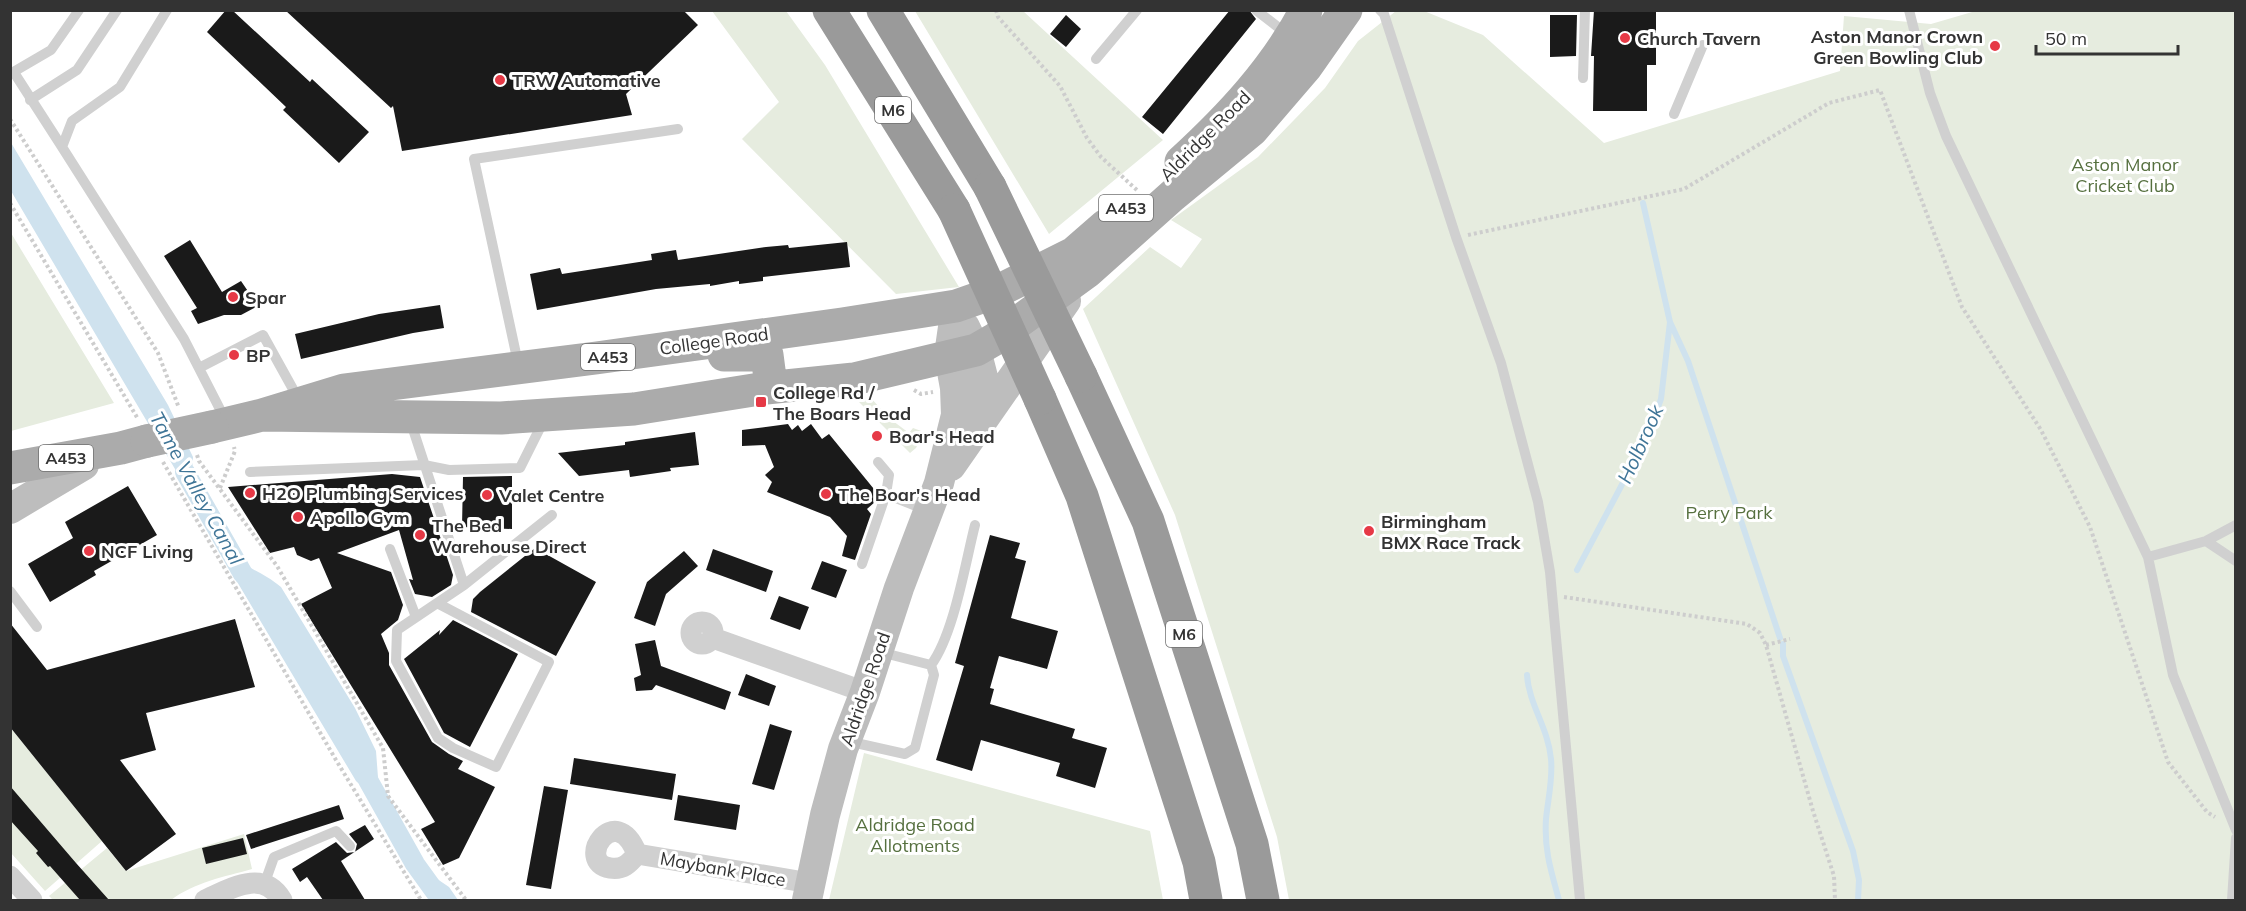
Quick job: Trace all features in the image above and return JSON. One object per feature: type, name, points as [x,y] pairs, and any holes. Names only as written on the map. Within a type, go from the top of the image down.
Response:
[{"type":"highway","name":"M6","points":[[830,10],[954,210],[1082,496],[1199,862],[1206,900]]},
{"type":"highway","name":"M6","points":[[883,10],[990,187],[1148,521],[1252,844],[1263,900]]},
{"type":"main road","name":"Aldridge Road","points":[[962,353],[995,339],[1087,272],[1252,130],[1306,67],[1346,10]]},
{"type":"main road","name":"Aldridge Road","points":[[956,306],[996,292],[1074,253],[1221,125],[1269,70],[1298,24]]},
{"type":"main road","name":"College Road","points":[[204,430],[344,390],[596,358],[956,306]]},
{"type":"main road","name":"College Road","points":[[262,415],[501,418],[634,409],[720,401],[766,388],[854,379],[962,353]]},
{"type":"main road","points":[[596,358],[765,355],[768,358],[770,378],[766,388]]},
{"type":"main road","name":"A453","points":[[10,468],[204,430]]},
{"type":"main road","name":"A453","points":[[10,487],[84,465],[142,442]]},
{"type":"street","name":"Aldridge Road","points":[[939,483],[1087,272]]},
{"type":"street","name":"Aldridge Road","points":[[808,892],[825,814],[846,741],[866,692],[899,588],[939,483],[956,415],[956,388],[962,353],[956,306]]},
{"type":"street","name":"Aldridge Road","points":[[962,353],[984,381],[981,399],[965,444]]},
{"type":"street","points":[[10,509],[84,465]]},
{"type":"street","points":[[712,638],[866,692]]},
{"type":"street","name":"Maybank Place","points":[[637,854],[808,892]]},
{"type":"street","points":[[10,876],[26,898]]},
{"type":"street","points":[[205,900],[245,883],[264,885],[277,892],[282,900]]},
{"type":"lane","points":[[79,10],[51,50],[15,71],[15,74],[184,339],[199,368],[204,430]]},
{"type":"lane","points":[[30,100],[77,70],[117,10]]},
{"type":"lane","points":[[62,147],[72,121],[120,87],[167,10]]},
{"type":"lane","points":[[1096,59],[1137,10]]},
{"type":"lane","points":[[1256,10],[1298,24]]},
{"type":"lane","points":[[1380,10],[1384,14],[1456,237],[1501,363],[1538,502],[1552,595],[1580,900]]},
{"type":"lane","points":[[1583,78],[1585,10]]},
{"type":"lane","points":[[1909,10],[1930,93],[1947,136],[2148,557],[2174,675],[2235,830]]},
{"type":"lane","points":[[1674,114],[1703,45]]},
{"type":"lane","points":[[518,367],[474,159],[678,129]]},
{"type":"lane","points":[[199,368],[263,335],[300,403]]},
{"type":"lane","points":[[250,472],[424,465],[449,470],[520,468],[547,414]]},
{"type":"lane","points":[[409,417],[464,585]]},
{"type":"lane","points":[[862,564],[886,495],[889,475],[878,462]]},
{"type":"lane","points":[[886,495],[929,511]]},
{"type":"lane","points":[[437,603],[549,662],[496,767],[453,748],[438,738],[396,661],[397,630],[416,617],[437,603],[464,585],[552,515]]},
{"type":"lane","points":[[931,665],[938,655],[949,628],[975,525]]},
{"type":"lane","points":[[2148,557],[2209,540],[2235,525]]},
{"type":"lane","points":[[2209,540],[2235,561]]},
{"type":"lane","points":[[390,549],[416,617]]},
{"type":"lane","points":[[10,591],[38,627]]},
{"type":"lane","points":[[879,651],[931,665]]},
{"type":"lane","points":[[846,741],[905,754],[915,748],[934,675],[931,665]]},
{"type":"lane","points":[[264,885],[274,857],[336,831],[350,846]]},
{"type":"lane","points":[[2232,900],[2235,838]]},
{"type":"path","points":[[996,10],[998,17],[1060,86],[1087,138],[1101,158],[1142,195]]},
{"type":"path","points":[[1456,237],[1684,189],[1829,103],[1880,90],[1962,307],[2041,430],[2090,526],[2168,762],[2207,812],[2216,819]]},
{"type":"path","points":[[10,119],[204,430],[235,451],[219,488]]},
{"type":"path","points":[[10,203],[142,442],[421,900]]},
{"type":"path","points":[[204,430],[199,461],[277,566],[383,748],[388,796],[466,900]]},
{"type":"path","points":[[1552,595],[1747,624],[1760,633],[1766,645],[1834,876],[1835,900]]},
{"type":"path","points":[[1766,645],[1790,639]]},
{"type":"green space","name":"Perry Park","points":[[1979,10],[2235,11],[2235,900],[1289,900],[1277,837],[1175,515],[1083,309],[1150,247],[1181,268],[1202,239],[1171,220],[1258,157],[1325,88],[1358,41],[1396,11],[1424,11],[1483,35],[1604,143],[1840,71],[1844,16],[1931,24]]},
{"type":"green space","points":[[712,11],[786,11],[825,65],[959,287],[896,294],[742,139],[779,102]]},
{"type":"green space","points":[[915,11],[1023,11],[1163,140],[1049,234]]},
{"type":"green space","points":[[11,233],[114,403],[11,431]]},
{"type":"green space","points":[[863,398],[871,398],[889,418],[909,433],[913,428],[924,432],[916,448],[910,453],[859,402]]},
{"type":"green space","points":[[10,727],[102,841],[45,891],[11,853]]},
{"type":"green space","name":"Aldridge Road Allotments","points":[[864,753],[1150,831],[1163,900],[829,900]]},
{"type":"green space","points":[[244,834],[252,869],[200,884],[171,900],[53,900],[49,896],[107,848],[126,871]]},
{"type":"water","points":[[10,141],[168,405],[193,457],[192,474],[197,495],[175,469],[11,191]]},
{"type":"water","points":[[229,553],[281,587],[355,708],[376,751],[380,804],[356,781],[236,580]]},
{"type":"water","points":[[415,864],[449,887],[458,900],[429,900],[419,880]]},
{"type":"building","points":[[226,10],[232,10],[310,82],[312,79],[369,132],[339,163],[283,110],[286,107],[207,32]]},
{"type":"building","name":"TRW Automative","points":[[285,10],[683,10],[698,25],[626,94],[632,115],[402,151],[393,106],[391,108]]},
{"type":"building","points":[[1230,10],[1249,10],[1256,19],[1163,134],[1142,117]]},
{"type":"building","name":"Church Tavern","points":[[1594,10],[1656,10],[1656,65],[1647,65],[1647,111],[1593,111],[1594,56],[1591,56]]},
{"type":"building","points":[[1066,15],[1081,29],[1066,47],[1050,34]]},
{"type":"building","points":[[1550,15],[1577,15],[1576,56],[1550,57]]},
{"type":"building","points":[[190,240],[222,292],[241,281],[258,306],[241,315],[224,315],[198,324],[191,311],[197,308],[164,256]]},
{"type":"building","points":[[847,242],[850,267],[763,277],[763,281],[739,284],[739,281],[710,286],[710,284],[656,289],[537,310],[530,274],[560,268],[562,274],[652,260],[651,254],[676,250],[678,260],[766,247],[788,245],[789,248]]},
{"type":"building","points":[[440,305],[444,328],[301,359],[295,334],[379,314]]},
{"type":"building","name":"The Boar's Head","points":[[788,424],[792,430],[798,425],[802,431],[811,424],[822,439],[829,434],[878,494],[876,501],[867,509],[871,514],[855,560],[842,556],[847,536],[830,517],[767,492],[772,482],[765,475],[774,467],[765,445],[742,446],[742,430]]},
{"type":"building","points":[[695,432],[699,465],[670,468],[671,471],[630,477],[629,470],[579,476],[558,453],[625,445],[625,442]]},
{"type":"building","points":[[392,474],[420,477],[453,575],[451,585],[432,597],[415,594],[409,579],[413,580],[399,530],[337,553],[391,572],[403,605],[398,620],[381,634],[389,653],[389,665],[432,742],[463,761],[458,769],[495,787],[459,858],[443,865],[421,829],[435,822],[301,604],[332,588],[319,558],[311,561],[297,555],[294,547],[270,553],[228,487]]},
{"type":"building","name":"Valet Centre","points":[[512,476],[512,529],[462,527],[463,477]]},
{"type":"building","name":"NCF Living","points":[[128,486],[157,535],[94,571],[96,575],[50,602],[28,564],[73,538],[65,522]]},
{"type":"building","points":[[990,535],[1020,543],[1015,558],[1026,561],[1011,618],[1058,631],[1047,669],[999,656],[990,688],[994,689],[990,704],[1075,729],[1072,738],[1107,748],[1095,788],[1056,776],[1060,763],[981,740],[972,771],[936,760],[964,666],[955,663]]},
{"type":"building","points":[[535,548],[596,582],[556,656],[471,612],[473,599],[480,592]]},
{"type":"building","points":[[713,549],[773,571],[766,592],[706,570]]},
{"type":"building","points":[[684,551],[698,566],[666,594],[655,626],[634,618],[647,582]]},
{"type":"building","points":[[822,561],[847,570],[836,598],[811,589]]},
{"type":"building","points":[[779,596],[809,607],[800,630],[770,619]]},
{"type":"building","points":[[235,619],[255,687],[146,713],[156,750],[120,760],[176,834],[126,871],[10,727],[10,623],[47,670]]},
{"type":"building","points":[[453,620],[518,654],[470,747],[444,733],[404,659],[440,630],[439,635]]},
{"type":"building","points":[[655,640],[661,666],[731,692],[725,710],[656,685],[652,690],[636,691],[634,678],[641,675],[635,644]]},
{"type":"building","points":[[746,674],[776,686],[769,706],[738,695]]},
{"type":"building","points":[[770,724],[792,731],[774,790],[752,784]]},
{"type":"building","points":[[574,758],[676,774],[672,800],[570,784]]},
{"type":"building","points":[[10,786],[109,900],[80,900],[50,866],[48,867],[36,853],[38,851],[10,820]]},
{"type":"building","points":[[544,786],[568,790],[551,889],[526,885]]},
{"type":"building","points":[[678,795],[740,805],[736,830],[674,820]]},
{"type":"building","points":[[339,805],[344,819],[251,849],[246,835]]},
{"type":"building","points":[[365,825],[374,839],[355,852],[357,844],[349,834]]},
{"type":"building","points":[[243,838],[247,854],[206,864],[202,848]]},
{"type":"building","points":[[336,842],[347,853],[354,852],[341,861],[365,900],[323,900],[307,877],[300,882],[292,869]]},
{"type":"waterway","name":"Holbrook","points":[[1577,570],[1647,437],[1661,399],[1670,322],[1643,203]]},
{"type":"waterway","points":[[1670,322],[1688,361],[1780,638]]},
{"type":"waterway","name":"Tame Valley Canal","points":[[185,472],[243,574]]},
{"type":"waterway","points":[[1783,644],[1783,656],[1853,851],[1859,880],[1858,900]]},
{"type":"waterway","name":"Holbrook","points":[[1527,675],[1528,686],[1546,737],[1551,759],[1546,841],[1559,900]]},
{"type":"waterway","name":"Tame Valley Canal","points":[[368,780],[415,864],[441,900]]},
{"type":"place","name":"Church Tavern","points":[[1625,38]]},
{"type":"place","name":"Aston Manor Crown Green Bowling Club","points":[[1995,46]]},
{"type":"place","name":"TRW Automative","points":[[500,80]]},
{"type":"place","name":"Spar","points":[[233,297]]},
{"type":"place","name":"BP","points":[[234,355]]},
{"type":"place","name":"College Rd / The Boars Head","points":[[761,402]]},
{"type":"place","name":"Boar's Head","points":[[877,436]]},
{"type":"place","name":"H2O Plumbing Services","points":[[250,493]]},
{"type":"place","name":"The Boar's Head","points":[[826,494]]},
{"type":"place","name":"Valet Centre","points":[[487,495]]},
{"type":"place","name":"Apollo Gym","points":[[298,517]]},
{"type":"place","name":"Birmingham BMX Race Track","points":[[1369,531]]},
{"type":"place","name":"The Bed Warehouse Direct","points":[[420,535]]},
{"type":"place","name":"NCF Living","points":[[89,551]]},
{"type":"park label","name":"Aston Manor Cricket Club","points":[[2125,174]]}]
